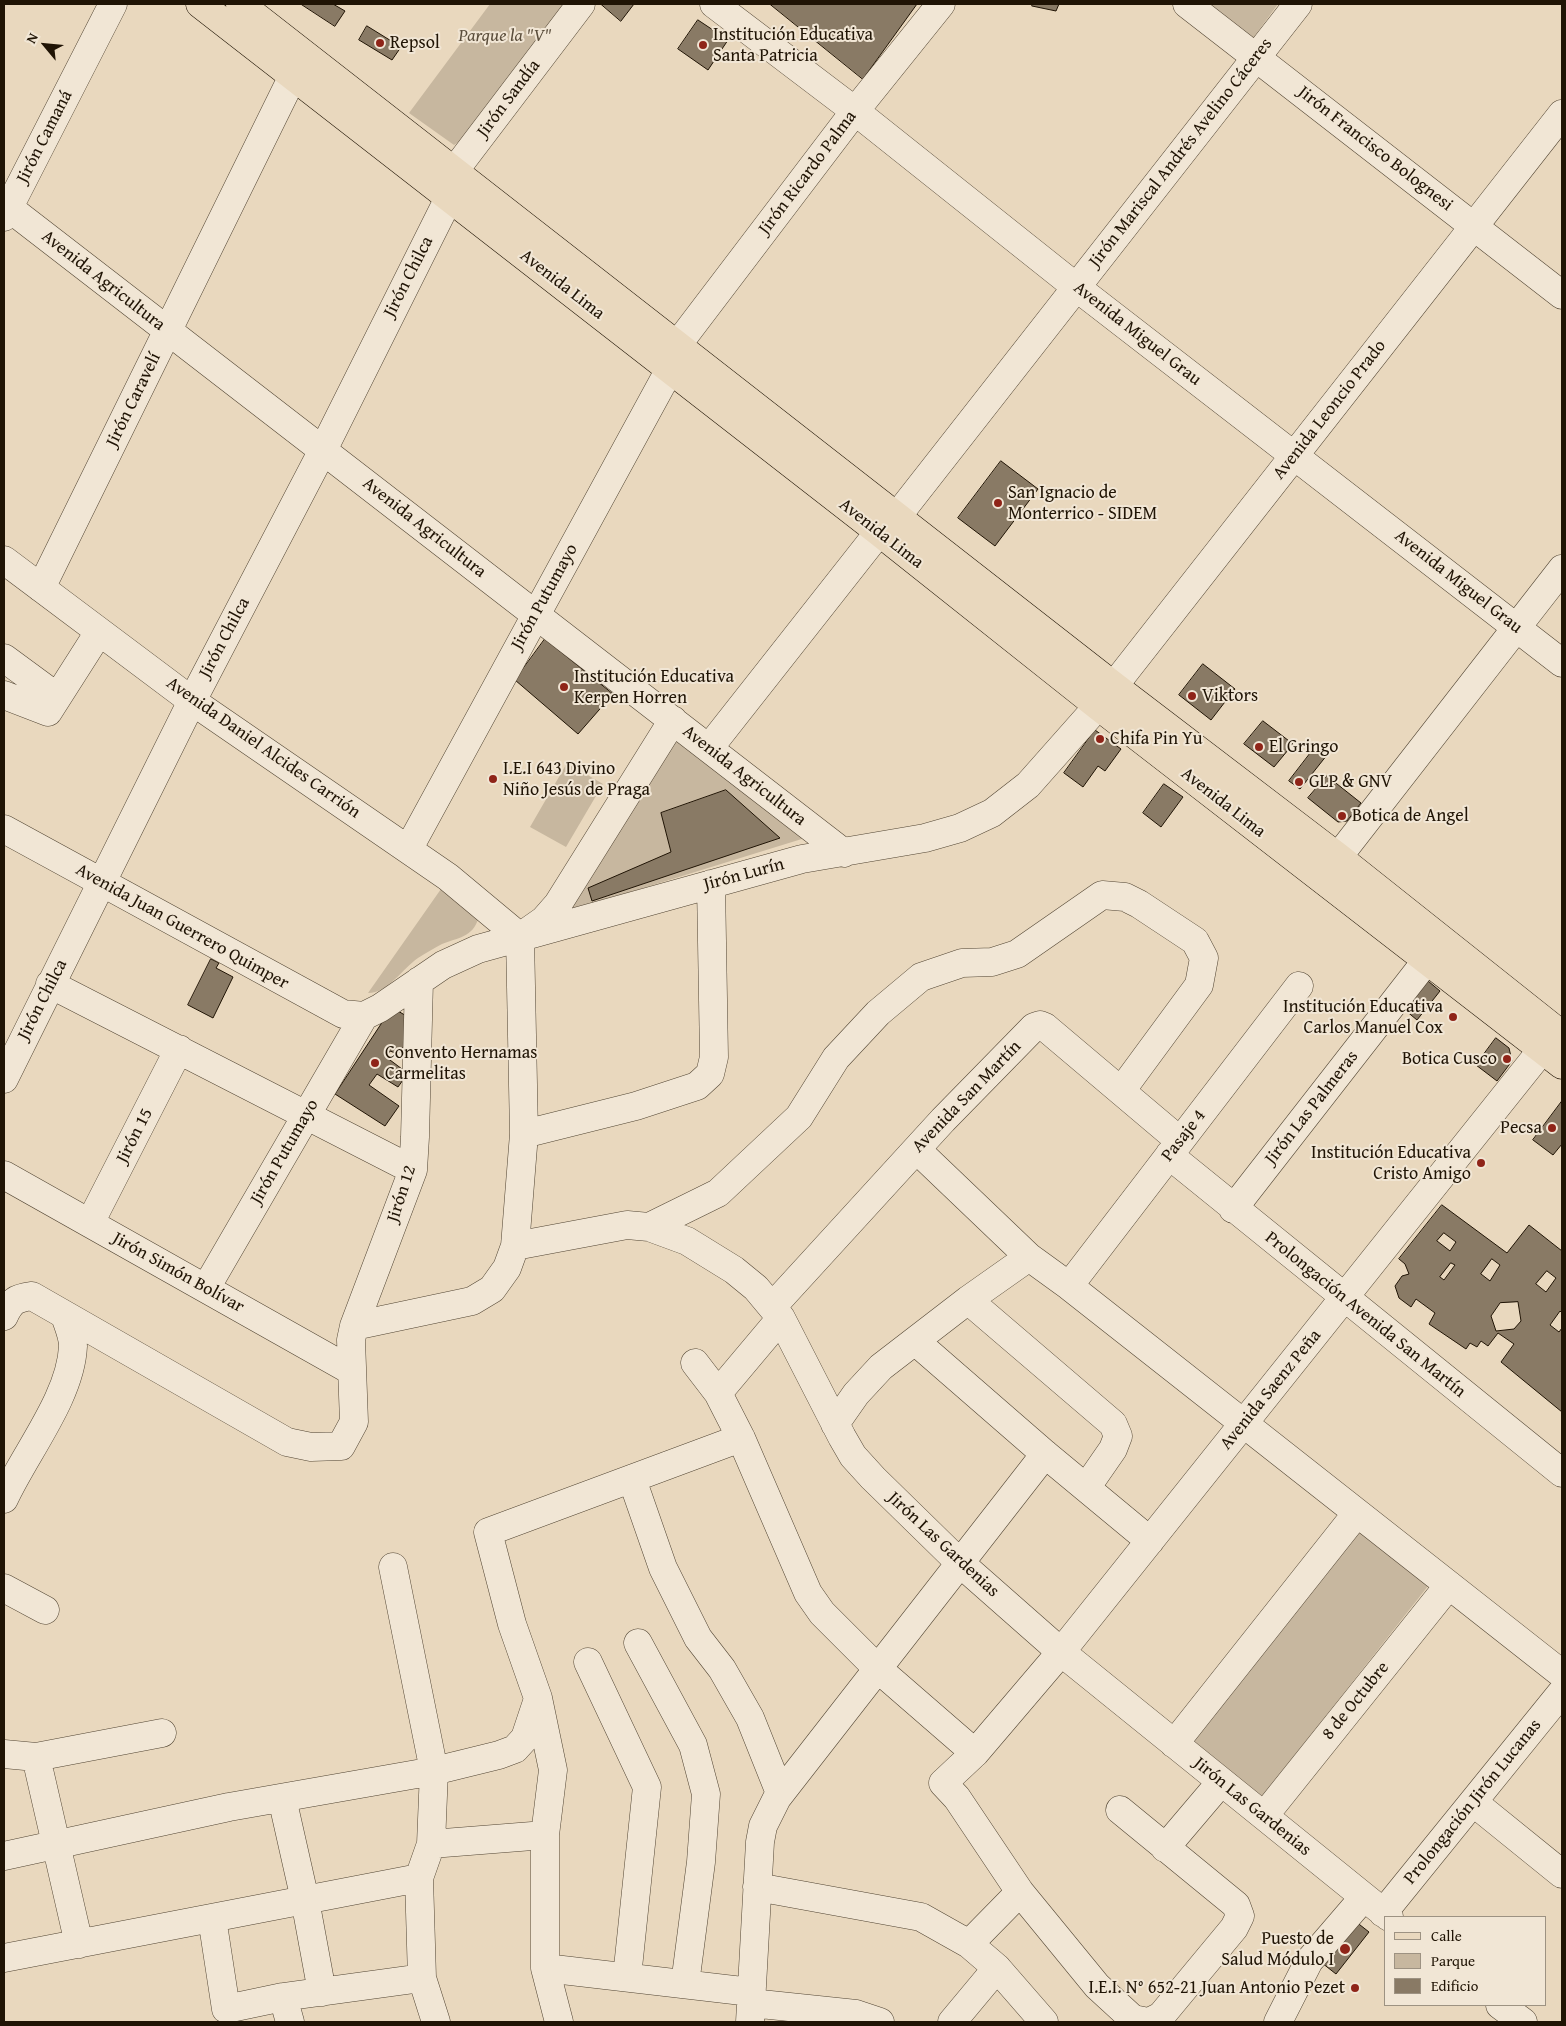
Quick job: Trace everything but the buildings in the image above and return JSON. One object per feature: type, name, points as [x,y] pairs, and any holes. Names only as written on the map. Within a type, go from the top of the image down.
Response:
[{"type":"main road","name":"Avenida Lima","points":[[200,4],[449,198],[674,357]]},
{"type":"main road","name":"Avenida Lima","points":[[240,4],[455,170],[674,357],[1106,696],[1427,960],[1557,1041]]},
{"type":"main road","name":"Avenida Lima","points":[[1106,696],[1338,857],[1557,1041]]},
{"type":"street","name":"Jirón Camaná","points":[[5,209],[113,4]]},
{"type":"street","name":"Jirón Sandía","points":[[455,170],[581,4]]},
{"type":"street","name":"Avenida Miguel Grau","points":[[714,4],[855,111],[1076,287],[1562,663]]},
{"type":"street","name":"Jirón Ricardo Palma","points":[[674,357],[855,111],[941,4]]},
{"type":"street","name":"Jirón Francisco Bolognesi","points":[[1187,4],[1562,295]]},
{"type":"street","name":"Jirón Mariscal Andrés Avelino Cáceres","points":[[709,748],[1076,287],[1298,4]]},
{"type":"street","name":"Jirón Caravelí","points":[[41,588],[293,76]]},
{"type":"street","name":"Avenida Leoncio Prado","points":[[1106,696],[1562,114]]},
{"type":"street","name":"Jirón Chilca","points":[[4,1079],[192,701],[323,450],[449,198]]},
{"type":"street","name":"Avenida Agricultura","points":[[5,209],[168,331],[844,853]]},
{"type":"street","name":"Jirón Putumayo","points":[[409,848],[674,357]]},
{"type":"street","name":"Avenida Daniel Alcides Carrión","points":[[4,560],[192,701],[409,848],[448,877],[520,937]]},
{"type":"street","points":[[1338,857],[1562,570]]},
{"type":"street","points":[[4,695],[48,712],[99,632]]},
{"type":"street","points":[[4,658],[57,698]]},
{"type":"street","name":"Jirón Lurín","points":[[364,1016],[380,1008],[443,965],[478,949],[802,859],[925,838],[960,828],[992,813],[1028,785],[1106,696]]},
{"type":"street","points":[[354,1326],[472,1301],[492,1289],[507,1268],[515,1246],[524,1134],[520,937],[544,920],[558,904],[673,720]]},
{"type":"street","name":"Avenida Juan Guerrero Quimper","points":[[4,829],[343,1014],[364,1016]]},
{"type":"street","points":[[524,1134],[653,1100],[697,1086],[710,1074],[714,1057],[711,884]]},
{"type":"street","points":[[649,1227],[718,1193],[799,1117],[836,1058],[872,1019],[921,978],[962,963],[992,962],[1017,954],[1102,895],[1125,897],[1139,904],[1195,941],[1204,958],[1199,985],[1121,1092]]},
{"type":"street","name":"Jirón Las Palmeras","points":[[1233,1209],[1427,960]]},
{"type":"street","name":"Jirón 12","points":[[66,1316],[287,1442],[311,1447],[341,1446],[354,1422],[351,1340],[354,1326],[413,1170],[419,981]]},
{"type":"street","points":[[50,984],[413,1170]]},
{"type":"street","name":"Pasaje 4","points":[[1069,1286],[1299,986]]},
{"type":"street","name":"Jirón Putumayo","points":[[206,1288],[364,1016]]},
{"type":"street","name":"Avenida San Martín","points":[[718,1393],[776,1312],[917,1150],[992,1068],[1034,1027],[1040,1025],[1045,1027],[1121,1092],[1175,1148]]},
{"type":"street","name":"Avenida Saenz Peña","points":[[1020,1892],[956,1798],[943,1783],[975,1753],[1062,1652],[1345,1298],[1557,1041]]},
{"type":"street","name":"Jirón 15","points":[[90,1223],[179,1049]]},
{"type":"street","name":"Prolongación Avenida San Martín","points":[[1175,1148],[1233,1209],[1562,1473]]},
{"type":"street","points":[[917,1150],[1029,1256],[1562,1674]]},
{"type":"street","name":"Jirón Simón Bolívar","points":[[4,1175],[352,1371]]},
{"type":"street","name":"Jirón Las Gardenias","points":[[515,1246],[627,1225],[649,1227],[687,1241],[734,1270],[756,1288],[776,1312],[853,1456],[873,1478],[960,1563],[1062,1652],[1379,1909]]},
{"type":"street","points":[[835,1424],[856,1394],[881,1368],[968,1300],[1029,1256]]},
{"type":"street","points":[[4,1316],[8,1308],[19,1297],[32,1296],[66,1316],[73,1344],[70,1368],[60,1395],[4,1499]]},
{"type":"street","points":[[968,1300],[1113,1424],[1118,1436],[1113,1449],[1086,1488]]},
{"type":"street","points":[[915,1341],[1045,1454],[1150,1541]]},
{"type":"street","points":[[695,1364],[718,1393],[741,1438],[808,1593],[822,1613],[877,1668],[975,1753]]},
{"type":"street","points":[[559,2022],[545,1968],[546,1835],[553,1770],[538,1698],[512,1624],[488,1532],[741,1438]]},
{"type":"street","points":[[751,2006],[757,1887],[763,1826],[780,1793],[1045,1454]]},
{"type":"street","points":[[632,1479],[663,1568],[698,1638],[722,1669],[750,1718],[780,1793]]},
{"type":"street","points":[[1174,1744],[1357,1513]]},
{"type":"street","points":[[393,1567],[434,1771],[431,1844],[419,1878],[422,1978],[436,2022]]},
{"type":"street","name":"8 de Octubre","points":[[1264,1816],[1449,1585]]},
{"type":"street","points":[[4,1588],[45,1610]]},
{"type":"street","points":[[638,1643],[693,1745],[706,1794],[701,1862],[686,1984]]},
{"type":"street","points":[[588,1662],[647,1786],[627,1978]]},
{"type":"street","name":"Prolongación Jirón Lucanas","points":[[1278,2022],[1308,1960],[1379,1909],[1473,1802],[1562,1692]]},
{"type":"street","points":[[4,1856],[282,1798],[434,1771],[499,1755],[515,1749],[525,1738],[538,1698]]},
{"type":"street","points":[[4,1754],[36,1757],[162,1733]]},
{"type":"street","points":[[36,1757],[78,1944]]},
{"type":"street","points":[[1165,1848],[1220,1782]]},
{"type":"street","points":[[282,1798],[305,1900],[322,1992]]},
{"type":"street","points":[[1473,1802],[1562,1874]]},
{"type":"street","points":[[969,1944],[1020,1892],[1097,1986],[1133,2019],[1148,2022],[1161,2016],[1234,1928],[1240,1916],[1236,1906],[1120,1810]]},
{"type":"street","points":[[431,1844],[546,1835]]},
{"type":"street","points":[[4,1958],[419,1878]]},
{"type":"street","points":[[757,1887],[921,1916],[969,1944],[997,1968],[1044,2022]]},
{"type":"street","points":[[212,1918],[226,2009],[287,2010],[322,1992],[422,1978]]},
{"type":"street","points":[[545,1968],[686,1984],[751,2006],[856,2014],[880,2022]]},
{"type":"street","points":[[952,2022],[997,1968]]},
{"type":"green space","name":"Parque la \"V\"","points":[[490,4],[567,4],[466,138],[454,145],[409,113]]},
{"type":"green space","points":[[1210,4],[1278,4],[1253,38]]},
{"type":"green space","points":[[672,740],[679,743],[805,838],[556,915]]},
{"type":"green space","points":[[567,763],[603,784],[566,847],[530,827]]},
{"type":"green space","points":[[441,889],[478,919],[476,925],[464,936],[442,944],[412,962],[389,985],[375,992],[368,993]]},
{"type":"green space","points":[[1362,1525],[1432,1581],[1261,1798],[1190,1741]]},
{"type":"place","name":"Repsol","points":[[380,43]]},
{"type":"place","name":"Institución Educativa Santa Patricia","points":[[703,45]]},
{"type":"place","name":"San Ignacio de Monterrico - SIDEM","points":[[998,503]]},
{"type":"place","name":"Institución Educativa Kerpen Horren","points":[[564,687]]},
{"type":"place","name":"Viktors","points":[[1192,696]]},
{"type":"place","name":"Chifa Pin Yu","points":[[1100,739]]},
{"type":"place","name":"El Gringo","points":[[1259,747]]},
{"type":"place","name":"I.E.I 643 Divino Niño Jesús de Praga","points":[[493,779]]},
{"type":"place","name":"GLP & GNV","points":[[1299,782]]},
{"type":"place","name":"Botica de Angel","points":[[1342,816]]},
{"type":"place","name":"Institución Educativa Carlos Manuel Cox","points":[[1453,1017]]},
{"type":"place","name":"Botica Cusco","points":[[1507,1059]]},
{"type":"place","name":"Convento Hernamas Carmelitas","points":[[375,1063]]},
{"type":"place","name":"Pecsa","points":[[1552,1128]]},
{"type":"place","name":"Institución Educativa Cristo Amigo","points":[[1481,1163]]},
{"type":"place","name":"Puesto de Salud Módulo I","points":[[1345,1949]]},
{"type":"place","name":"I.E.I. N° 652-21 Juan Antonio Pezet","points":[[1355,1988]]}]
